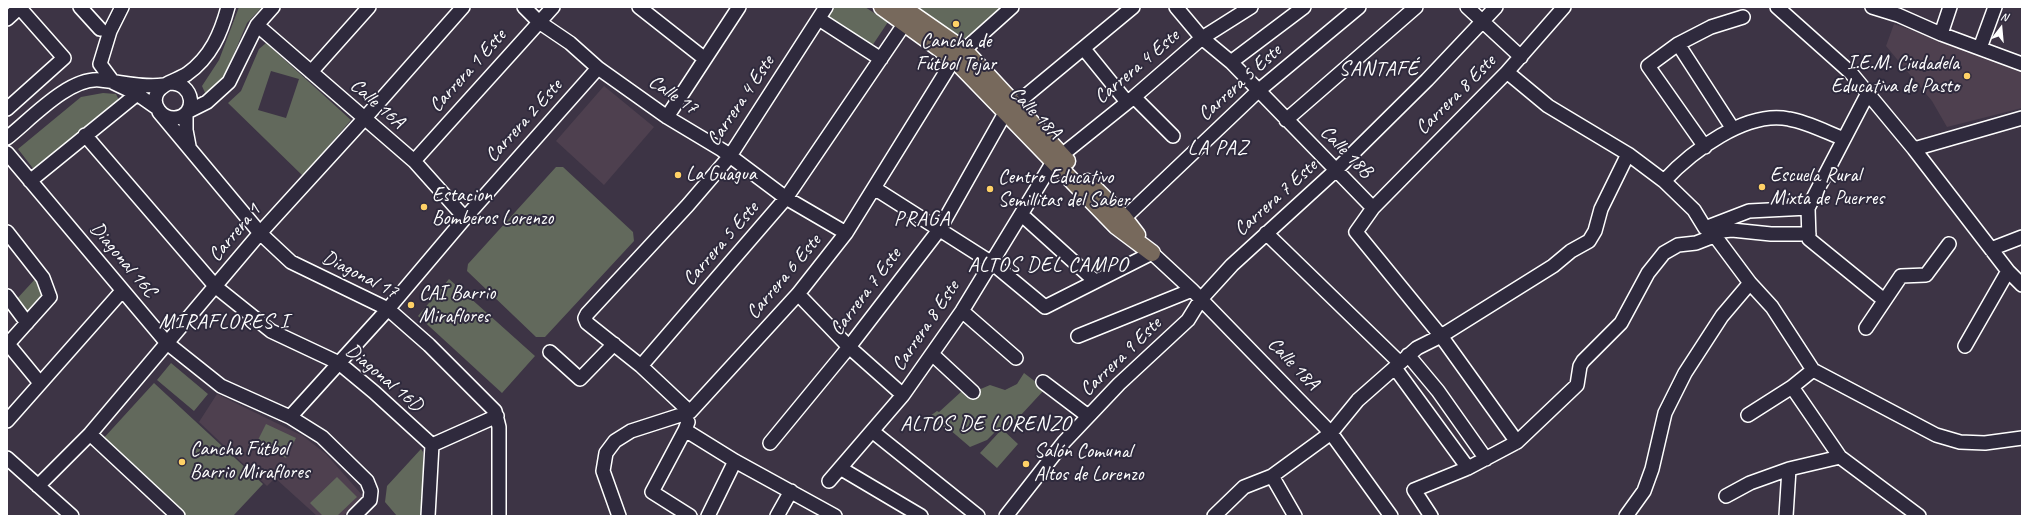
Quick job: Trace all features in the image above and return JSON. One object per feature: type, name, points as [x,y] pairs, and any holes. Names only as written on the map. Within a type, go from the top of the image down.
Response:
[{"type":"main road","name":"Calle 18A","points":[[882,7],[905,23],[959,55]]},
{"type":"main road","name":"Calle 18A","points":[[902,7],[959,55],[1057,159],[1152,253]]},
{"type":"street","points":[[7,19],[19,7],[64,58],[7,109]]},
{"type":"street","points":[[80,7],[100,29]]},
{"type":"street","points":[[122,7],[110,31],[100,64],[114,83],[137,94],[170,118],[181,117],[187,112],[207,102],[229,82],[257,25],[274,7]]},
{"type":"street","points":[[158,110],[155,98],[157,93],[166,84],[187,74],[199,64],[219,37],[228,7]]},
{"type":"street","points":[[311,72],[369,7]]},
{"type":"street","name":"Carrera 1","points":[[38,486],[90,434],[216,287],[260,233],[364,119],[462,7]]},
{"type":"street","name":"Calle 17","points":[[524,7],[539,22],[570,43],[598,68],[667,117],[730,156],[786,198],[846,233]]},
{"type":"street","name":"Carrera 1 Este","points":[[414,161],[554,7]]},
{"type":"street","points":[[638,7],[705,59]]},
{"type":"street","points":[[667,117],[738,7]]},
{"type":"street","name":"Carrera 4 Este","points":[[614,344],[587,323],[585,318],[587,314],[688,205],[730,156],[826,7]]},
{"type":"street","points":[[959,55],[1012,7]]},
{"type":"street","name":"Carrera 7 Este","points":[[770,443],[849,347],[939,230],[1010,109],[1133,7]]},
{"type":"street","name":"Carrera 4 Este","points":[[1057,159],[1202,38],[1251,7]]},
{"type":"street","points":[[1231,62],[1304,7]]},
{"type":"street","name":"Carrera 5 Este","points":[[1120,222],[1258,91],[1359,7]]},
{"type":"street","points":[[1286,120],[1416,7]]},
{"type":"street","points":[[1467,7],[1521,57]]},
{"type":"street","name":"Carrera 7 Este","points":[[1197,295],[1232,265],[1335,170],[1427,80],[1496,7]]},
{"type":"street","name":"Carrera 8 Este","points":[[1373,208],[1507,72],[1564,7]]},
{"type":"street","points":[[1777,7],[1851,73],[1914,149],[2008,271],[2022,285]]},
{"type":"street","points":[[1872,7],[1899,11],[1941,34],[2022,64]]},
{"type":"street","points":[[1941,34],[1950,7]]},
{"type":"street","points":[[1980,48],[1995,7]]},
{"type":"street","name":"Calle 18B","points":[[1178,8],[1202,38],[1231,62],[1373,208],[1356,232],[1441,336]]},
{"type":"street","points":[[1705,147],[1648,66],[1678,44],[1711,27],[1744,17]]},
{"type":"street","points":[[819,19],[881,59]]},
{"type":"street","name":"Carrera 5 Este","points":[[641,366],[786,198],[905,23]]},
{"type":"street","name":"Calle 16A","points":[[257,25],[414,161],[465,218]]},
{"type":"street","points":[[1678,44],[1733,130]]},
{"type":"street","points":[[1084,49],[1130,99],[1173,136]]},
{"type":"street","name":"Carrera 6 Este","points":[[619,516],[603,471],[606,453],[615,441],[631,431],[690,412],[798,294],[846,233],[959,55]]},
{"type":"street","name":"Carrera 2 Este","points":[[290,417],[338,362],[388,310],[465,218],[598,68]]},
{"type":"street","points":[[1507,72],[1548,106],[1628,154],[1664,182],[1694,210],[1750,283],[1772,307],[1813,370],[1936,435],[1966,442],[1985,442],[2022,438]]},
{"type":"street","points":[[7,138],[70,87],[84,81],[99,80],[139,86],[176,83],[183,86],[188,91],[191,98],[187,112],[186,130],[189,146]]},
{"type":"street","points":[[1868,93],[1808,208],[1808,234],[1809,239],[1884,300]]},
{"type":"street","points":[[30,181],[137,94]]},
{"type":"street","name":"Diagonal 17","points":[[158,110],[260,233],[291,262],[388,310],[430,345],[495,411],[497,416]]},
{"type":"street","points":[[1664,182],[1681,164],[1705,147],[1733,130],[1769,118],[1789,119],[1844,139]]},
{"type":"street","points":[[1914,149],[2022,118]]},
{"type":"street","name":"Diagonal 16D","points":[[85,135],[216,287],[271,331],[338,362],[374,392],[432,445]]},
{"type":"street","name":"Diagonal 16C","points":[[7,153],[167,343],[221,386],[290,417],[322,437],[367,481],[371,491],[370,500],[354,516]]},
{"type":"street","points":[[1214,516],[1244,487],[1272,476],[1330,433],[1358,400],[1417,348],[1441,336],[1553,266],[1571,251],[1589,241],[1595,231],[1601,209],[1628,154]]},
{"type":"street","name":"Carrera 8 Este","points":[[829,481],[903,395],[962,311],[1057,159]]},
{"type":"street","points":[[874,188],[992,263],[1044,307],[1152,253]]},
{"type":"street","points":[[1431,516],[1414,490],[1468,468],[1517,442],[1577,385],[1580,366],[1583,361],[1621,323],[1648,273],[1664,253],[1678,246],[1696,243],[1710,232],[1748,211],[1808,208]]},
{"type":"street","points":[[1022,215],[1095,281]]},
{"type":"street","points":[[1710,232],[1732,230],[1771,234],[1808,234]]},
{"type":"street","points":[[7,232],[43,278],[50,298],[8,344],[40,383]]},
{"type":"street","points":[[1266,233],[1401,362],[1438,391],[1486,459]]},
{"type":"street","points":[[1991,249],[2022,237]]},
{"type":"street","points":[[1866,328],[1901,276],[1926,275],[1949,244]]},
{"type":"street","name":"Calle 18A","points":[[1152,253],[1197,295],[1330,433],[1391,516]]},
{"type":"street","points":[[1965,346],[2008,271]]},
{"type":"street","points":[[1626,516],[1644,491],[1652,469],[1665,413],[1685,373],[1722,316],[1750,283]]},
{"type":"street","points":[[7,421],[122,291]]},
{"type":"street","points":[[798,294],[849,347],[903,395]]},
{"type":"street","points":[[1078,336],[1197,295]]},
{"type":"street","name":"Carrera 9 Este","points":[[1006,516],[1064,442],[1088,416],[1119,384],[1188,320],[1197,295]]},
{"type":"street","points":[[7,296],[27,323]]},
{"type":"street","points":[[962,311],[1016,358]]},
{"type":"street","points":[[1441,336],[1517,442]]},
{"type":"street","points":[[550,352],[580,379],[614,344],[641,366],[690,412],[686,430],[652,492],[690,516]]},
{"type":"street","points":[[932,354],[972,392]]},
{"type":"street","points":[[1401,362],[1468,468]]},
{"type":"street","points":[[1748,415],[1792,387],[1813,370]]},
{"type":"street","points":[[1043,382],[1088,416]]},
{"type":"street","points":[[1792,387],[1840,457],[1914,514]]},
{"type":"street","points":[[428,516],[432,445],[497,416],[499,427],[499,516]]},
{"type":"street","points":[[686,430],[735,461],[835,516]]},
{"type":"street","points":[[872,431],[978,516]]},
{"type":"street","points":[[90,434],[178,516]]},
{"type":"street","points":[[1726,496],[1750,483],[1789,469],[1840,457]]},
{"type":"street","points":[[7,458],[72,516]]},
{"type":"street","points":[[708,516],[735,461]]},
{"type":"street","points":[[840,468],[920,516]]},
{"type":"street","points":[[1786,516],[1789,469]]},
{"type":"street","points":[[1272,476],[1295,516]]},
{"type":"street","points":[[777,516],[791,491]]},
{"type":"shaded area","name":"I.E.M. Ciudadela Educativa de Pasto","points":[[1894,24],[2022,69],[2022,108],[1947,127],[1932,101],[1886,46]]},
{"type":"shaded area","points":[[604,86],[654,127],[604,185],[556,141]]},
{"type":"shaded area","points":[[217,394],[303,436],[326,454],[363,496],[343,516],[317,516],[275,478],[267,486],[199,422]]},
{"type":"green space","points":[[239,7],[262,7],[247,23],[222,82],[206,95],[202,86],[219,60]]},
{"type":"green space","points":[[829,7],[865,7],[888,22],[872,46],[824,15]]},
{"type":"green space","name":"Cancha de Fútbol Tejar","points":[[910,7],[1006,7],[964,42]]},
{"type":"green space","points":[[266,43],[351,120],[303,176],[228,103],[241,91],[259,49]],"holes":[[[271,71],[299,79],[286,118],[258,110]]]},
{"type":"green space","points":[[103,93],[116,94],[119,100],[35,171],[18,149],[81,97]]},
{"type":"green space","points":[[556,167],[563,167],[633,232],[634,241],[545,337],[536,337],[467,271],[468,264]]},
{"type":"green space","points":[[37,277],[48,297],[26,319],[14,302]]},
{"type":"green space","points":[[449,279],[535,356],[502,393],[418,316]]},
{"type":"green space","points":[[171,363],[208,394],[194,411],[157,380]]},
{"type":"green space","points":[[1024,373],[1045,389],[1020,416],[1008,425],[997,430],[987,440],[970,447],[949,429],[934,423],[930,416],[937,411],[939,412],[962,391],[969,394],[990,385],[1005,390],[1017,384]]},
{"type":"green space","name":"Cancha Fútbol Barrio Miraflores","points":[[154,383],[263,484],[233,516],[185,516],[102,440]]},
{"type":"green space","points":[[266,424],[296,438],[286,458],[256,444]]},
{"type":"green space","points":[[1002,429],[1018,444],[997,468],[980,453]]},
{"type":"green space","points":[[421,449],[423,452],[423,516],[397,516],[385,502],[387,486]]},
{"type":"green space","points":[[337,477],[357,497],[337,516],[323,516],[310,503]]},
{"type":"place","name":"Cancha de Fútbol Tejar","points":[[956,24]]},
{"type":"place","name":"I.E.M. Ciudadela Educativa de Pasto","points":[[1967,76]]},
{"type":"place","name":"La Guagua","points":[[678,175]]},
{"type":"place","name":"Escuela Rural Mixta de Puerres","points":[[1762,187]]},
{"type":"place","name":"Centro Educativo Semillitas del Saber","points":[[990,189]]},
{"type":"place","name":"Estacion Bomberos Lorenzo","points":[[424,207]]},
{"type":"place","name":"CAI Barrio Miraflores","points":[[411,305]]},
{"type":"place","name":"Cancha Fútbol Barrio Miraflores","points":[[182,462]]},
{"type":"place","name":"Salón Comunal Altos de Lorenzo","points":[[1026,464]]},
{"type":"district","name":"SANTAFÉ","points":[[1379,69]]},
{"type":"district","name":"LA PAZ","points":[[1218,148]]},
{"type":"district","name":"PRAGA","points":[[922,219]]},
{"type":"district","name":"ALTOS DEL CAMPO","points":[[1048,265]]},
{"type":"district","name":"MIRAFLORES I","points":[[224,322]]},
{"type":"district","name":"ALTOS DE LORENZO","points":[[986,424]]}]
